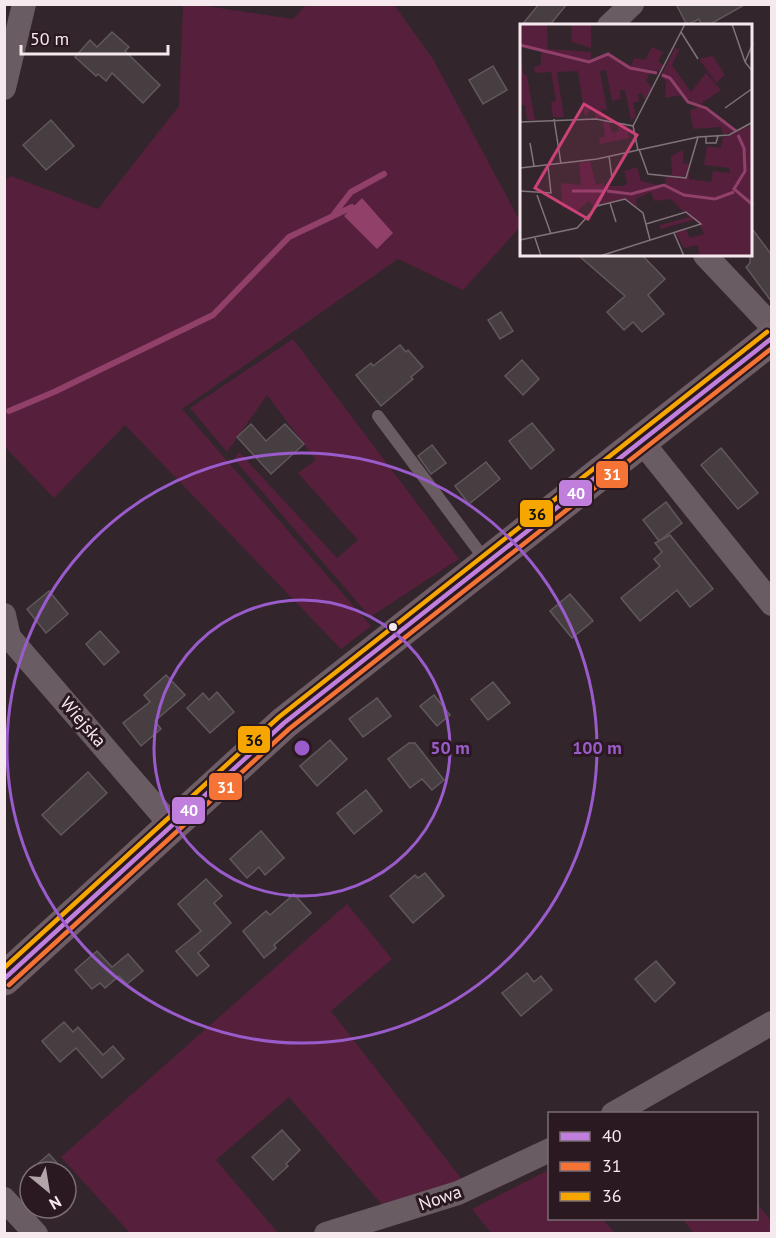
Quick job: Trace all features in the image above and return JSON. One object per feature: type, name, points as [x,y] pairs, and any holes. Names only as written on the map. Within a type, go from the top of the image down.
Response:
[{"type":"street","points":[[4,88],[24,4]]},
{"type":"street","points":[[611,24],[632,4]]},
{"type":"street","points":[[706,256],[771,326]]},
{"type":"street","points":[[4,979],[284,723],[771,338]]},
{"type":"street","points":[[643,438],[650,452],[771,604]]},
{"type":"street","name":"Wiejska","points":[[4,615],[9,636],[171,825]]},
{"type":"street","points":[[615,1112],[771,1023]]},
{"type":"street","name":"Nowa","points":[[326,1233],[458,1193],[548,1150]]},
{"type":"street","points":[[4,1199],[36,1233]]},
{"type":"lane","points":[[378,416],[487,562]]},
{"type":"shaded area","points":[[183,5],[199,5],[293,19],[306,5],[394,5],[433,59],[520,221],[520,227],[463,290],[398,259],[182,409],[371,626],[341,649],[125,425],[54,498],[5,447],[4,181],[11,176],[98,209],[179,106]]},
{"type":"shaded area","points":[[362,198],[393,233],[377,249],[344,216]]},
{"type":"shaded area","points":[[293,339],[459,559],[370,617],[234,459],[239,452],[337,558],[358,540],[298,473],[316,460],[267,395],[227,452],[190,408]]},
{"type":"shaded area","points":[[347,904],[392,959],[331,1011],[464,1182],[385,1208],[289,1097],[216,1160],[278,1233],[130,1233],[78,1176],[78,1160],[64,1160],[61,1157]]},
{"type":"shaded area","points":[[548,1171],[548,1220],[603,1220],[615,1233],[491,1233],[472,1209]]},
{"type":"shaded area","points":[[758,1204],[771,1221],[771,1233],[693,1233],[684,1220],[758,1220]]},
{"type":"building","points":[[539,4],[567,4],[551,24],[523,24]]},
{"type":"building","points":[[676,4],[746,4],[711,24],[701,24],[699,19],[686,24]]},
{"type":"building","points":[[112,32],[129,47],[125,51],[160,85],[143,103],[112,73],[106,81],[98,74],[96,76],[75,57],[90,40],[97,47]]},
{"type":"building","points":[[493,66],[507,90],[483,104],[469,80]]},
{"type":"building","points":[[51,120],[74,146],[46,170],[23,145]]},
{"type":"building","points":[[752,229],[771,254],[771,301],[746,267],[750,263]]},
{"type":"building","points":[[579,256],[643,256],[665,279],[648,295],[664,314],[642,332],[633,322],[624,330],[607,312],[625,296]]},
{"type":"building","points":[[501,312],[513,331],[500,339],[488,320]]},
{"type":"building","points":[[400,345],[406,352],[408,350],[423,367],[411,377],[413,379],[381,406],[356,375],[371,363],[373,366]]},
{"type":"building","points":[[522,360],[539,379],[523,395],[505,376]]},
{"type":"building","points":[[532,423],[554,450],[531,469],[509,441]]},
{"type":"building","points":[[251,424],[266,441],[285,424],[304,444],[271,474],[237,437]]},
{"type":"building","points":[[432,445],[446,463],[431,474],[418,456]]},
{"type":"building","points":[[721,448],[758,493],[738,509],[701,465]]},
{"type":"building","points":[[486,462],[500,479],[469,504],[455,486]]},
{"type":"building","points":[[666,502],[682,523],[659,541],[643,520]]},
{"type":"building","points":[[670,535],[713,589],[690,607],[677,590],[640,621],[621,598],[660,566],[654,559],[662,552],[655,543]]},
{"type":"building","points":[[49,591],[68,614],[46,633],[27,609]]},
{"type":"building","points":[[570,594],[593,621],[572,638],[550,611]]},
{"type":"building","points":[[100,631],[119,652],[104,665],[86,644]]},
{"type":"building","points":[[166,675],[185,695],[155,721],[161,729],[141,746],[123,723],[150,702],[144,695]]},
{"type":"building","points":[[493,682],[510,703],[488,720],[471,699]]},
{"type":"building","points":[[217,692],[234,712],[210,733],[187,708],[203,693],[209,700]]},
{"type":"building","points":[[434,695],[450,715],[437,726],[420,706]]},
{"type":"building","points":[[377,698],[391,716],[363,737],[349,719]]},
{"type":"building","points":[[330,740],[347,759],[317,786],[300,766]]},
{"type":"building","points":[[409,743],[415,743],[444,780],[432,790],[422,779],[410,788],[388,759]]},
{"type":"building","points":[[88,772],[107,793],[61,835],[42,815]]},
{"type":"building","points":[[366,790],[382,811],[354,834],[337,813]]},
{"type":"building","points":[[261,831],[284,858],[265,875],[259,867],[247,878],[230,859]]},
{"type":"building","points":[[425,873],[444,896],[413,923],[390,896],[415,875],[418,878]]},
{"type":"building","points":[[206,879],[222,896],[214,903],[231,923],[198,953],[209,966],[197,976],[176,951],[201,931],[178,904]]},
{"type":"building","points":[[294,894],[311,913],[274,945],[276,948],[264,958],[243,931],[266,911],[270,915]]},
{"type":"building","points":[[97,951],[112,967],[128,954],[143,971],[127,984],[119,976],[105,988],[100,983],[92,989],[75,970]]},
{"type":"building","points":[[656,961],[675,983],[655,1002],[635,979]]},
{"type":"building","points":[[527,973],[534,982],[541,976],[552,990],[521,1016],[502,993]]},
{"type":"building","points":[[64,1022],[73,1032],[78,1027],[103,1055],[113,1046],[124,1059],[102,1078],[76,1048],[60,1062],[42,1041]]},
{"type":"building","points":[[282,1130],[300,1150],[273,1180],[252,1157]]},
{"type":"building","points":[[49,1154],[54,1160],[42,1160]]},
{"type":"waterway","points":[[334,214],[351,192],[384,174]]},
{"type":"waterway","points":[[9,411],[54,392],[213,315],[289,237],[352,207]]},
{"type":"transit line","name":"36","points":[[4,968],[279,717],[767,332]]},
{"type":"transit line","name":"40","points":[[4,979],[284,723],[772,338]]},
{"type":"transit line","name":"31","points":[[9,985],[289,729],[772,348]]}]
